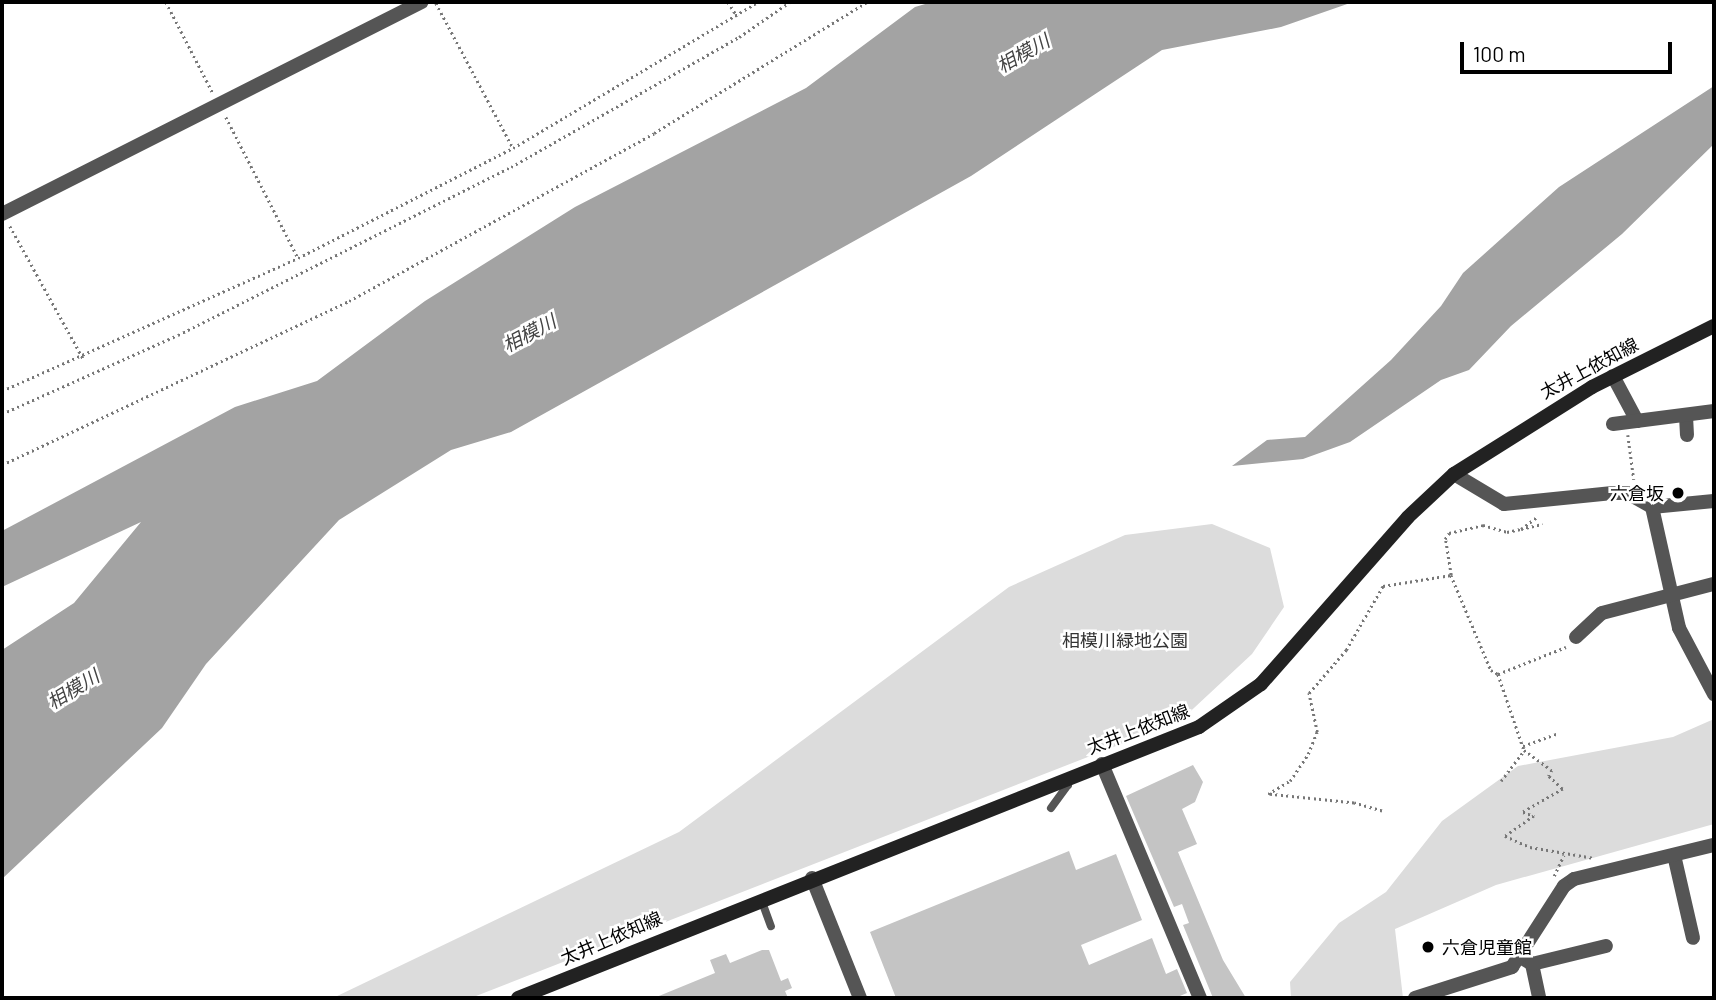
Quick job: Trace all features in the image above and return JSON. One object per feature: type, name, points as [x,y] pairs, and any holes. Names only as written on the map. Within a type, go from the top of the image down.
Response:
[{"type":"main road","name":"太井上依知線","points":[[518,998],[761,898],[1199,727],[1261,684],[1408,517],[1454,474],[1541,415],[1714,326]]},
{"type":"street","points":[[2,214],[422,2]]},
{"type":"street","points":[[1613,376],[1626,422],[1714,411]]},
{"type":"street","points":[[1686,416],[1687,435]]},
{"type":"street","points":[[1454,474],[1504,504],[1612,492],[1636,498],[1652,508],[1714,500]]},
{"type":"street","points":[[1652,508],[1669,593],[1686,646],[1714,694]]},
{"type":"street","points":[[1576,638],[1602,613],[1669,593],[1713,584]]},
{"type":"street","points":[[1102,764],[1200,998]]},
{"type":"street","points":[[1415,998],[1512,967],[1564,886],[1574,879],[1714,845]]},
{"type":"street","points":[[1674,855],[1687,930]]},
{"type":"street","points":[[812,878],[860,998]]},
{"type":"street","points":[[1532,964],[1598,944]]},
{"type":"street","points":[[1520,956],[1532,964],[1539,998]]},
{"type":"lane","points":[[1051,808],[1068,785],[1068,777]]},
{"type":"lane","points":[[761,898],[771,926]]},
{"type":"path","points":[[166,2],[298,258]]},
{"type":"path","points":[[435,2],[513,148]]},
{"type":"path","points":[[727,2],[737,16]]},
{"type":"path","points":[[2,391],[83,358],[298,258],[513,148],[758,2]]},
{"type":"path","points":[[2,414],[178,335],[511,167],[739,37],[790,2]]},
{"type":"path","points":[[2,465],[349,301],[654,133],[867,2]]},
{"type":"path","points":[[2,214],[83,358]]},
{"type":"path","points":[[1626,422],[1636,498]]},
{"type":"path","points":[[1521,529],[1542,513]]},
{"type":"path","points":[[1542,524],[1507,532],[1483,525],[1449,533],[1446,539],[1451,575],[1491,670],[1498,674],[1523,748],[1552,770],[1549,776],[1563,791],[1523,812],[1534,816],[1505,836],[1530,847],[1615,862],[1622,868]]},
{"type":"path","points":[[1382,811],[1354,803],[1269,796],[1290,780],[1308,754],[1317,732],[1309,693],[1346,650],[1383,586],[1451,575]]},
{"type":"path","points":[[1498,674],[1564,649],[1576,638]]},
{"type":"path","points":[[1501,781],[1523,748],[1558,733]]},
{"type":"green space","name":"相模川緑地公園","points":[[1212,524],[1270,548],[1284,607],[1252,654],[1180,721],[471,998],[333,998],[679,832],[1009,587],[1125,535]]},
{"type":"green space","points":[[1714,719],[1714,824],[1496,885],[1395,929],[1403,998],[1291,998],[1290,982],[1339,923],[1386,892],[1442,821],[1518,766],[1673,737]]},
{"type":"water","name":"相模川","points":[[932,2],[1353,2],[1281,27],[1162,50],[971,176],[511,432],[451,450],[339,520],[206,664],[162,728],[2,879],[2,650],[74,603],[141,522],[2,587],[2,531],[235,407],[317,381],[425,301],[575,207],[806,88],[915,7]]},
{"type":"water","points":[[1714,86],[1714,144],[1622,234],[1511,326],[1469,370],[1441,380],[1350,442],[1303,459],[1232,466],[1267,440],[1305,437],[1391,360],[1441,306],[1463,273],[1559,187]]},
{"type":"building","points":[[1193,765],[1203,782],[1195,802],[1182,809],[1197,844],[1178,852],[1223,960],[1246,998],[1213,998],[1183,925],[1189,923],[1182,904],[1174,907],[1126,796]]},
{"type":"building","points":[[1069,851],[1076,870],[1116,854],[1142,920],[1081,945],[1089,965],[1152,938],[1166,974],[1177,969],[1187,993],[1175,998],[896,998],[870,932]]},
{"type":"building","points":[[762,950],[769,950],[781,981],[788,978],[792,988],[785,991],[788,998],[654,998],[715,973],[710,960],[726,954],[730,963]]},
{"type":"place","name":"六倉坂","points":[[1678,493]]},
{"type":"place","name":"六倉児童館","points":[[1428,947]]}]
